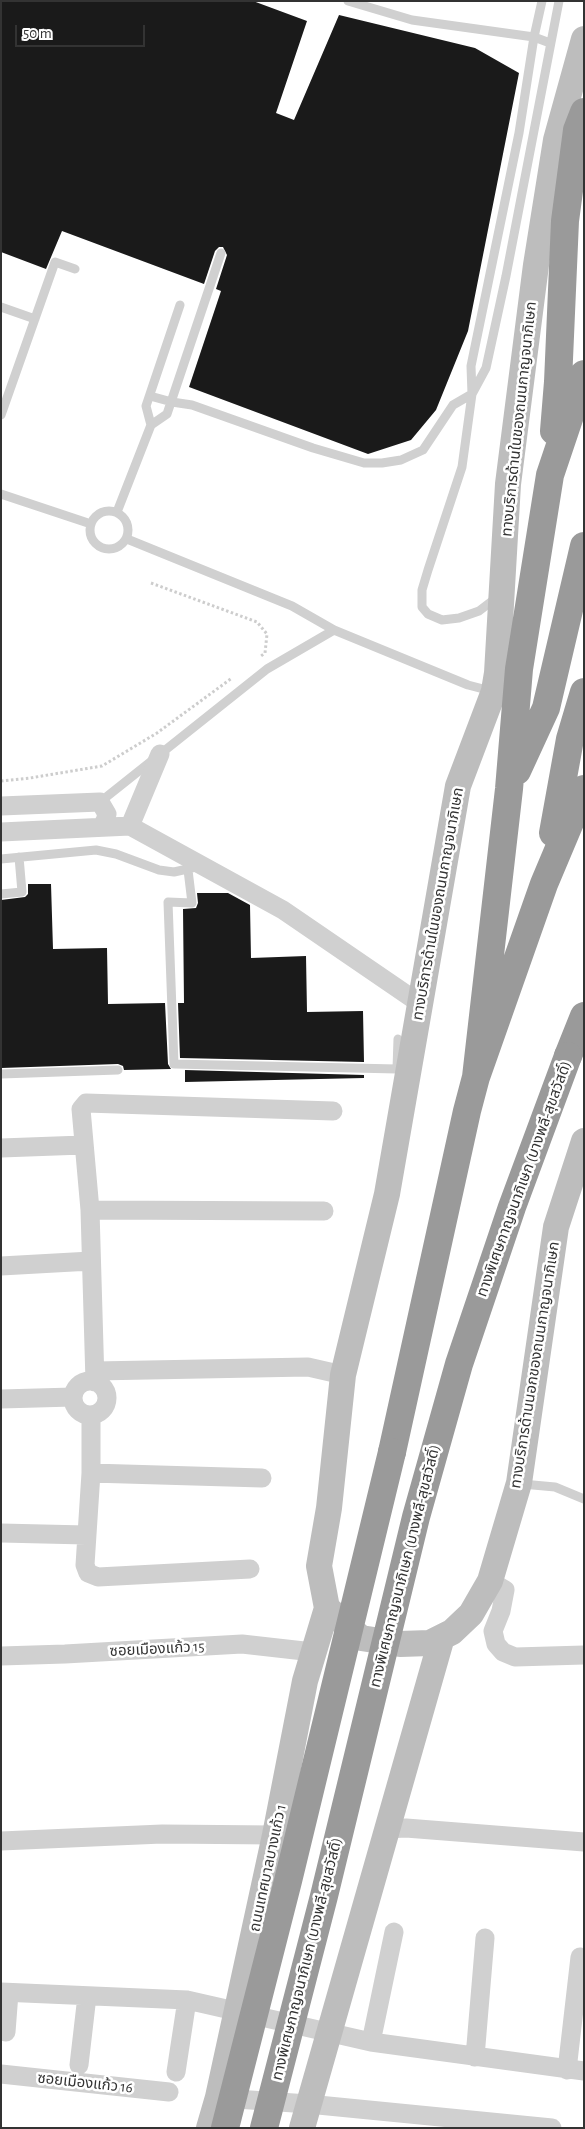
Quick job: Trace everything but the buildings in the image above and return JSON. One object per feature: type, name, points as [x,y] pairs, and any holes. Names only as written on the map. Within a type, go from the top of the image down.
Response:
[{"type":"highway","points":[[476,1077],[509,788],[519,669],[550,475],[558,382],[565,221],[577,130],[584,112]]},
{"type":"highway","points":[[550,475],[584,374]]},
{"type":"highway","points":[[509,788],[546,708],[584,546]]},
{"type":"highway","points":[[544,884],[570,739],[584,692]]},
{"type":"highway","points":[[225,2128],[380,1503],[476,1077],[544,884],[584,789]]},
{"type":"highway","name":"ทางพิเศษกาญจนาภิเษก (บางพลี-สุขสวัสดิ์)","points":[[264,2128],[324,1896],[416,1517],[459,1364],[512,1208],[584,1016]]},
{"type":"main road","name":"ทางบริการด้านในของถนนกาญจนาภิเษก","points":[[327,1608],[319,1566],[329,1508],[343,1375],[387,1194],[458,786],[494,691],[497,673],[508,484],[536,265],[556,140],[584,40]]},
{"type":"main road","name":"ทางบริการด้านนอกของถนนกาญจนาภิเษก","points":[[327,1608],[360,1638],[400,1644],[430,1643],[452,1632],[471,1614],[490,1581],[520,1483],[556,1227],[584,1142]]},
{"type":"main road","name":"ถนนเทศบาลบางแก้ว 1","points":[[208,2128],[218,2097],[276,1834],[305,1680],[327,1608]]},
{"type":"main road","points":[[305,2116],[442,1637]]},
{"type":"street","points":[[130,826],[160,754]]},
{"type":"street","points":[[1,806],[100,802],[107,814],[101,827]]},
{"type":"street","points":[[1,832],[130,826],[195,867],[283,910],[419,1003]]},
{"type":"street","points":[[333,1111],[86,1103],[81,1109],[90,1210],[95,1377],[106,1392],[107,1400],[105,1407],[99,1413],[91,1415],[78,1410],[74,1404],[73,1397],[75,1390],[80,1384],[95,1377],[308,1367],[343,1375]]},
{"type":"street","points":[[1,1148],[83,1145]]},
{"type":"street","points":[[90,1210],[324,1211]]},
{"type":"street","points":[[1,1266],[91,1261]]},
{"type":"street","points":[[1,1399],[73,1397]]},
{"type":"street","points":[[91,1415],[91,1473],[85,1565],[88,1573],[98,1577],[250,1569]]},
{"type":"street","points":[[91,1473],[262,1478]]},
{"type":"street","points":[[1,1534],[86,1535]]},
{"type":"street","points":[[490,1581],[505,1590],[501,1611],[493,1631],[496,1644],[503,1652],[515,1657],[584,1655]]},
{"type":"street","name":"ซอยเมืองแก้ว 15","points":[[1,1656],[242,1644],[313,1652]]},
{"type":"street","points":[[387,1829],[406,1828],[584,1842]]},
{"type":"street","points":[[1,1841],[162,1834],[276,1834]]},
{"type":"street","points":[[371,2042],[394,1932]]},
{"type":"street","points":[[475,2057],[486,1938]]},
{"type":"street","points":[[6,2032],[5,1992],[187,2000],[371,2042],[575,2071],[580,1957]]},
{"type":"street","points":[[79,2065],[87,1996]]},
{"type":"street","points":[[176,2072],[187,2000]]},
{"type":"street","name":"ซอยเมืองแก้ว 16","points":[[1,2074],[169,2092]]},
{"type":"street","points":[[218,2097],[305,2116],[552,2128]]},
{"type":"lane","points":[[348,1],[412,20],[534,37],[550,43]]},
{"type":"lane","points":[[502,593],[479,611],[459,618],[442,620],[428,614],[422,607],[422,590],[462,467],[472,394],[472,366],[519,133],[534,37],[542,1]]},
{"type":"lane","points":[[150,396],[192,405],[313,448],[364,463],[401,460],[424,450],[453,405],[472,394],[486,368],[506,276],[559,1]]},
{"type":"lane","points":[[150,426],[167,414],[172,402],[221,253]]},
{"type":"lane","points":[[1,415],[55,262],[75,269]]},
{"type":"lane","points":[[117,512],[150,426],[146,406],[180,306]]},
{"type":"lane","points":[[1,307],[35,319]]},
{"type":"lane","points":[[1,494],[91,524]]},
{"type":"lane","points":[[105,511],[117,512],[126,521],[128,527],[126,539],[118,548],[99,547],[91,537],[91,524],[94,518],[105,511]]},
{"type":"lane","points":[[126,539],[292,606],[334,630],[468,685],[494,691]]},
{"type":"lane","points":[[100,802],[267,669],[334,630]]},
{"type":"lane","points":[[1,858],[96,850],[116,854],[159,870],[174,872],[195,867],[192,903],[168,902],[174,1064],[397,1069],[398,1039]]},
{"type":"lane","points":[[1,894],[22,892],[19,857]]},
{"type":"lane","points":[[1,1074],[118,1070]]},
{"type":"lane","points":[[520,1483],[554,1487],[584,1499]]},
{"type":"path","points":[[151,583],[257,622],[268,634],[265,653],[259,658]]},
{"type":"path","points":[[1,781],[102,766],[157,733],[240,672]]}]
